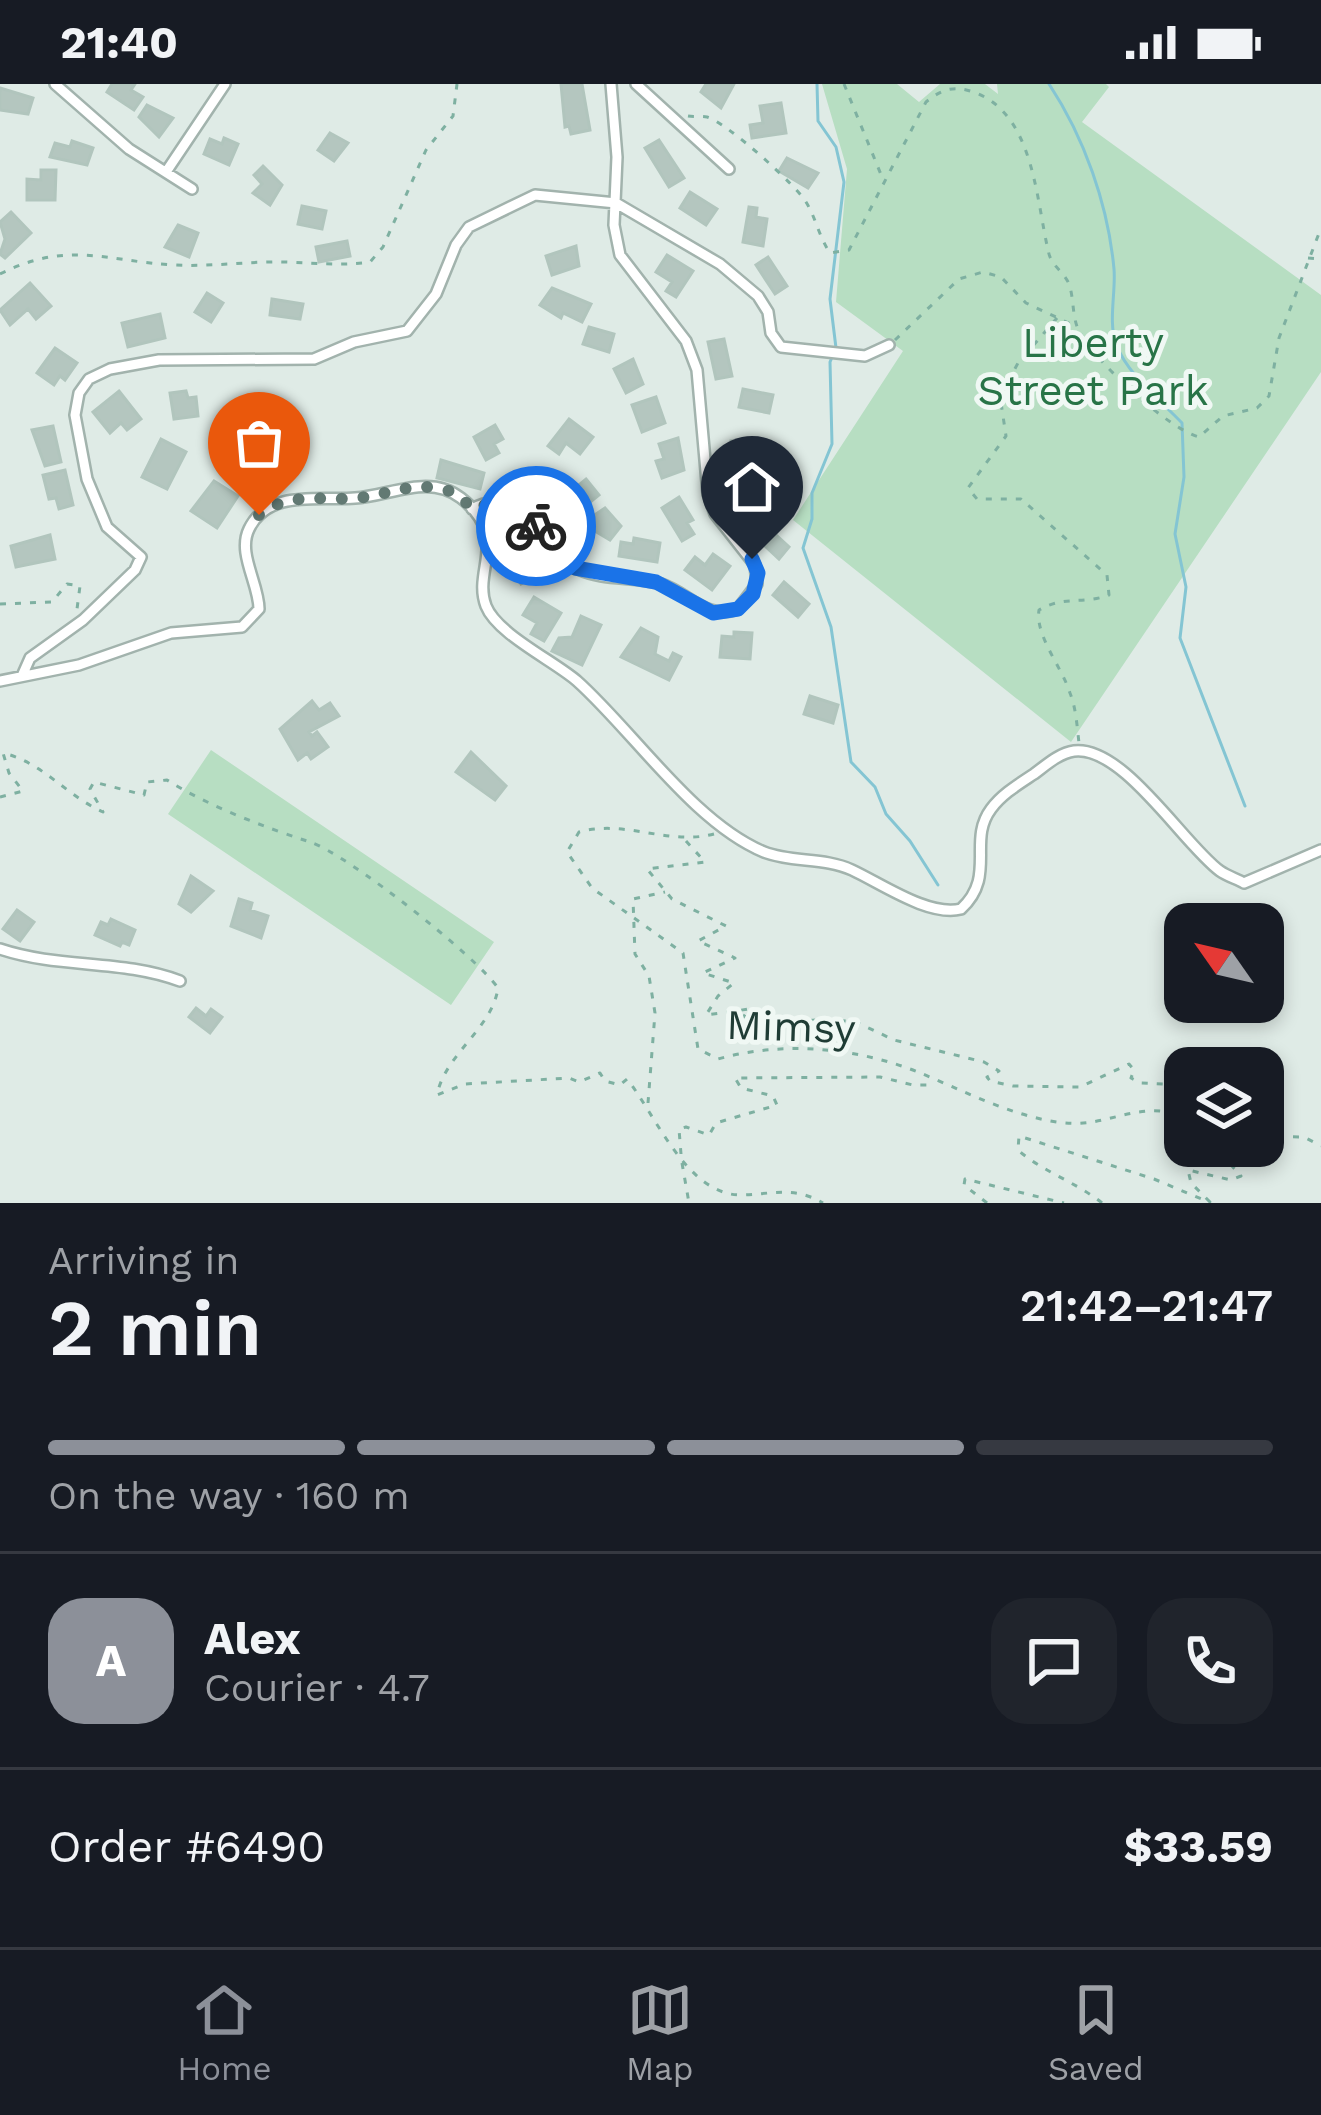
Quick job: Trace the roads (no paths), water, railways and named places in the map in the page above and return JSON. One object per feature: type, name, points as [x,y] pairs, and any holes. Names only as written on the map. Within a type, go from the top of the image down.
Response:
[{"type":"street","points":[[55,84],[128,149],[192,189]]},
{"type":"street","points":[[166,172],[225,84]]},
{"type":"street","points":[[472,509],[488,503],[518,512],[575,568],[656,582],[713,613],[738,609],[753,594],[755,565],[715,514],[708,494],[697,370],[681,330],[620,255],[611,84]]},
{"type":"street","points":[[636,84],[729,169]]},
{"type":"street","points":[[22,676],[30,658],[83,620],[140,563],[137,551],[107,526],[87,479],[75,415],[79,393],[89,380],[110,369],[200,356],[314,359],[354,341],[407,331],[436,294],[456,245],[469,227],[535,195],[616,203],[735,273],[768,312],[770,333],[781,347],[865,356],[889,345]]},
{"type":"street","points":[[0,681],[80,664],[171,633],[242,627],[259,609],[247,532],[259,515],[275,505],[321,496],[355,498],[413,486],[449,491],[472,509],[488,537],[486,607],[497,622],[573,678],[670,782],[761,851],[828,860],[917,902],[949,912],[961,909],[981,884],[980,846],[986,815],[1038,771],[1080,750],[1143,789],[1220,871],[1244,883],[1321,850]]},
{"type":"street","points":[[0,949],[58,963],[135,966],[180,981]]},
{"type":"waterway","points":[[817,84],[818,121],[836,147],[844,182],[830,299],[836,348],[830,362],[832,444],[812,493],[812,519],[803,548],[831,627],[851,762],[875,787],[886,814],[938,885]]},
{"type":"waterway","points":[[1049,84],[1073,126],[1100,196],[1114,269],[1116,344],[1136,376],[1182,423],[1184,477],[1175,534],[1186,587],[1180,638],[1245,806]]},
{"type":"park label","name":"Liberty Street Park","points":[[1093,366]]}]
